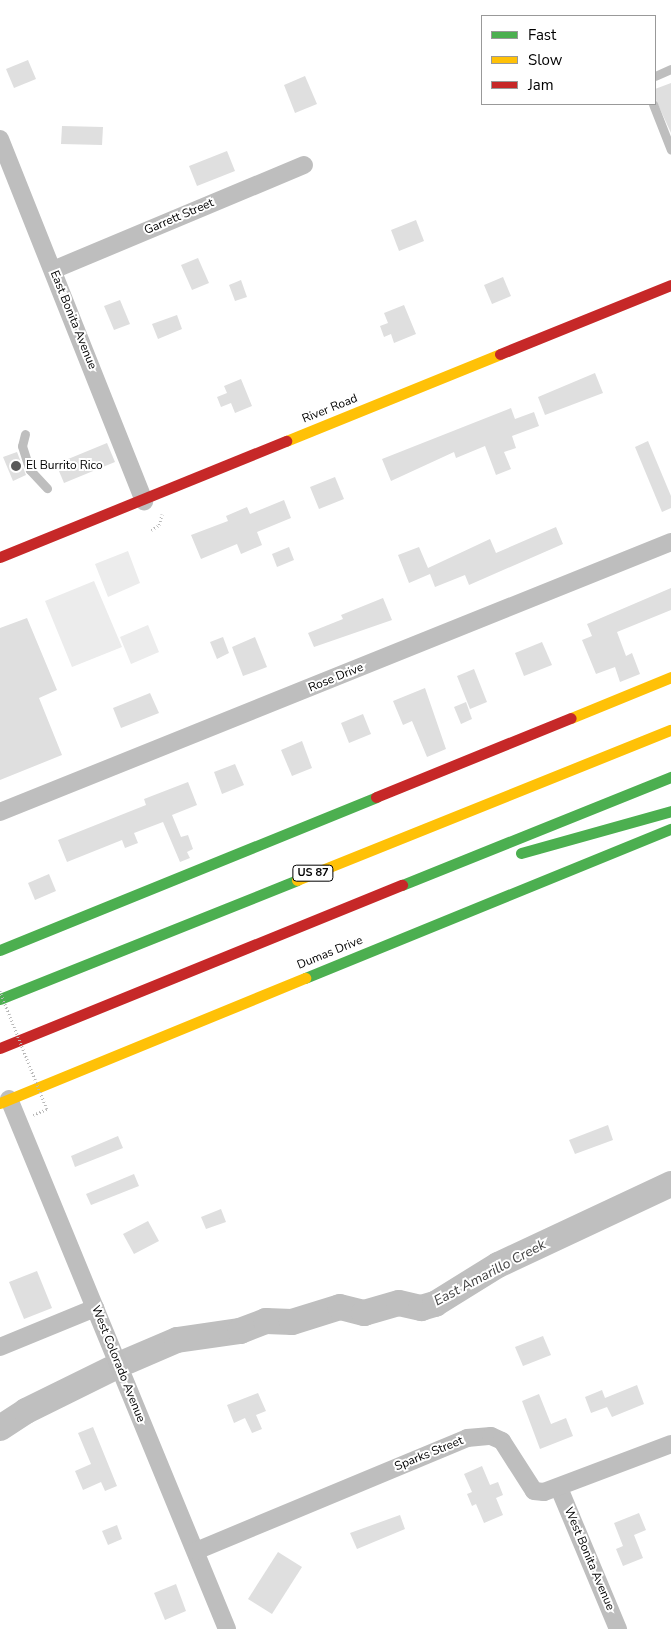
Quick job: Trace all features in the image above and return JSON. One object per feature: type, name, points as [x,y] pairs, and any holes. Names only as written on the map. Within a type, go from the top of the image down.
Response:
[{"type":"main road","name":"River Road","points":[[0,557],[144,501],[671,285]]},
{"type":"main road","points":[[0,950],[671,677]]},
{"type":"main road","points":[[627,747],[671,721]]},
{"type":"main road","name":"US 87","points":[[0,999],[671,730]]},
{"type":"main road","points":[[0,1048],[425,878],[671,777]]},
{"type":"main road","points":[[425,878],[671,811]]},
{"type":"main road","name":"Dumas Drive","points":[[4,1101],[671,828]]},
{"type":"main road","points":[[8,1059],[75,1018]]},
{"type":"street","name":"East Bonita Avenue","points":[[0,139],[144,501]]},
{"type":"street","name":"Garrett Street","points":[[53,270],[304,165]]},
{"type":"street","name":"Rose Drive","points":[[0,812],[671,542]]},
{"type":"street","name":"West Colorado Avenue","points":[[4,1101],[95,1308],[227,1629]]},
{"type":"street","points":[[0,1347],[95,1308]]},
{"type":"street","name":"Sparks Street","points":[[196,1551],[467,1438],[491,1436],[502,1441],[534,1491],[544,1492],[560,1488],[671,1444]]},
{"type":"street","name":"West Bonita Avenue","points":[[560,1488],[618,1629]]},
{"type":"lane","points":[[656,76],[671,70]]},
{"type":"lane","points":[[653,105],[671,150]]},
{"type":"lane","points":[[25,434],[22,446],[25,456],[32,473],[47,488]]},
{"type":"path","points":[[0,991],[47,1109]]},
{"type":"shaded area","points":[[128,551],[140,583],[108,597],[95,564]]},
{"type":"shaded area","points":[[94,581],[122,647],[72,667],[45,601]]},
{"type":"shaded area","points":[[148,625],[159,652],[131,664],[120,637]]},
{"type":"building","points":[[28,60],[36,79],[14,88],[6,69]]},
{"type":"building","points":[[305,76],[317,104],[295,113],[284,85]]},
{"type":"building","points":[[671,83],[671,133],[656,100],[656,89]]},
{"type":"building","points":[[62,126],[103,127],[102,145],[61,144]]},
{"type":"building","points":[[227,151],[235,171],[197,186],[189,166]]},
{"type":"building","points":[[416,220],[424,241],[399,251],[391,230]]},
{"type":"building","points":[[198,258],[209,283],[192,290],[181,265]]},
{"type":"building","points":[[503,277],[511,296],[492,304],[484,285]]},
{"type":"building","points":[[241,280],[247,297],[235,301],[229,285]]},
{"type":"building","points":[[120,300],[130,324],[114,330],[104,306]]},
{"type":"building","points":[[404,305],[416,334],[394,343],[391,334],[384,337],[380,326],[388,323],[384,313]]},
{"type":"building","points":[[177,315],[182,329],[158,339],[152,324]]},
{"type":"building","points":[[595,373],[603,393],[545,415],[538,397]]},
{"type":"building","points":[[241,379],[252,406],[235,413],[231,403],[221,407],[217,397],[227,393],[224,386]]},
{"type":"building","points":[[511,408],[515,419],[534,412],[539,426],[512,436],[516,448],[504,452],[511,469],[496,475],[485,446],[456,458],[454,452],[391,481],[382,459]]},
{"type":"building","points":[[648,441],[671,496],[671,508],[662,512],[635,447]]},
{"type":"building","points":[[107,443],[115,462],[64,483],[56,464]]},
{"type":"building","points":[[17,452],[26,475],[13,481],[3,457]]},
{"type":"building","points":[[335,477],[344,499],[319,509],[310,487]]},
{"type":"building","points":[[284,500],[291,518],[257,532],[262,545],[241,554],[237,544],[201,559],[191,535],[228,521],[226,516],[247,507],[250,514]]},
{"type":"building","points":[[556,527],[563,544],[469,585],[465,575],[435,587],[430,574],[409,583],[398,555],[419,547],[428,568],[490,539],[496,553]]},
{"type":"building","points":[[289,547],[294,560],[277,567],[272,554]]},
{"type":"building","points":[[671,588],[671,610],[617,632],[626,656],[632,653],[640,674],[620,682],[615,667],[596,674],[582,640],[592,636],[587,624]]},
{"type":"building","points":[[383,598],[392,620],[314,647],[308,633],[343,619],[341,615]]},
{"type":"building","points":[[27,618],[57,690],[39,698],[62,755],[0,780],[0,628]]},
{"type":"building","points":[[223,637],[229,653],[217,659],[210,642]]},
{"type":"building","points":[[255,637],[267,667],[243,676],[232,647]]},
{"type":"building","points":[[542,642],[552,665],[524,676],[515,653]]},
{"type":"building","points":[[474,669],[487,702],[470,709],[457,676]]},
{"type":"building","points":[[425,688],[446,749],[427,757],[412,721],[403,725],[393,701]]},
{"type":"building","points":[[150,693],[159,713],[121,728],[113,708]]},
{"type":"building","points":[[466,702],[472,719],[461,724],[454,707]]},
{"type":"building","points":[[363,714],[371,734],[349,743],[341,723]]},
{"type":"building","points":[[302,741],[312,768],[292,776],[281,750]]},
{"type":"building","points":[[235,764],[244,785],[222,794],[214,772]]},
{"type":"building","points":[[188,782],[197,805],[172,815],[181,837],[188,835],[193,849],[187,852],[190,858],[180,862],[163,822],[134,833],[138,843],[125,848],[122,840],[67,862],[58,840],[146,805],[144,799]]},
{"type":"building","points":[[49,874],[56,891],[35,900],[28,883]]},
{"type":"building","points":[[608,1125],[613,1140],[575,1154],[569,1140]]},
{"type":"building","points":[[118,1136],[123,1148],[75,1167],[71,1156]]},
{"type":"building","points":[[134,1174],[139,1186],[91,1205],[86,1194]]},
{"type":"building","points":[[221,1209],[226,1222],[206,1229],[201,1217]]},
{"type":"building","points":[[148,1221],[159,1241],[134,1254],[123,1234]]},
{"type":"building","points":[[37,1271],[52,1308],[24,1319],[9,1282]]},
{"type":"building","points":[[543,1336],[551,1355],[523,1366],[515,1347]]},
{"type":"building","points":[[637,1385],[644,1404],[612,1417],[607,1407],[591,1413],[585,1397],[602,1390],[605,1398]]},
{"type":"building","points":[[258,1393],[266,1411],[256,1415],[262,1429],[252,1433],[245,1418],[234,1423],[227,1405]]},
{"type":"building","points":[[539,1394],[551,1424],[566,1418],[573,1436],[540,1449],[522,1401]]},
{"type":"building","points":[[93,1427],[117,1486],[105,1491],[101,1482],[83,1490],[75,1471],[91,1464],[78,1433]]},
{"type":"building","points":[[482,1466],[490,1485],[498,1482],[503,1495],[496,1498],[503,1515],[484,1523],[476,1504],[472,1506],[467,1494],[472,1492],[464,1474]]},
{"type":"building","points":[[639,1513],[646,1530],[634,1535],[643,1558],[623,1566],[616,1549],[623,1546],[614,1523]]},
{"type":"building","points":[[400,1515],[405,1529],[357,1549],[350,1533]]},
{"type":"building","points":[[117,1525],[122,1539],[108,1545],[102,1531]]},
{"type":"building","points":[[278,1552],[302,1567],[272,1614],[248,1599]]},
{"type":"building","points":[[176,1584],[186,1611],[165,1620],[154,1593]]},
{"type":"waterway","name":"East Amarillo Creek","points":[[128,1361],[177,1340],[240,1331],[266,1321],[292,1322],[340,1307],[364,1313],[399,1303],[421,1308],[435,1304],[498,1265],[671,1184]]},
{"type":"waterway","name":"East Amarillo Creek","points":[[0,1428],[26,1411],[109,1370]]},
{"type":"traffic: fast","points":[[402,885],[671,777]]},
{"type":"traffic: fast","points":[[0,950],[376,797]]},
{"type":"traffic: fast","points":[[521,853],[671,811]]},
{"type":"traffic: fast","points":[[305,978],[671,829]]},
{"type":"traffic: fast","points":[[0,999],[297,880]]},
{"type":"traffic: slow","points":[[286,441],[500,354]]},
{"type":"traffic: slow","points":[[571,718],[671,677]]},
{"type":"traffic: slow","points":[[297,880],[671,730]]},
{"type":"traffic: slow","points":[[0,1103],[305,978]]},
{"type":"traffic: jam","points":[[500,354],[671,285]]},
{"type":"traffic: jam","points":[[0,557],[286,441]]},
{"type":"traffic: jam","points":[[376,797],[571,718]]},
{"type":"traffic: jam","points":[[0,1048],[402,885]]},
{"type":"place","name":"El Burrito Rico","points":[[16,466]]}]
